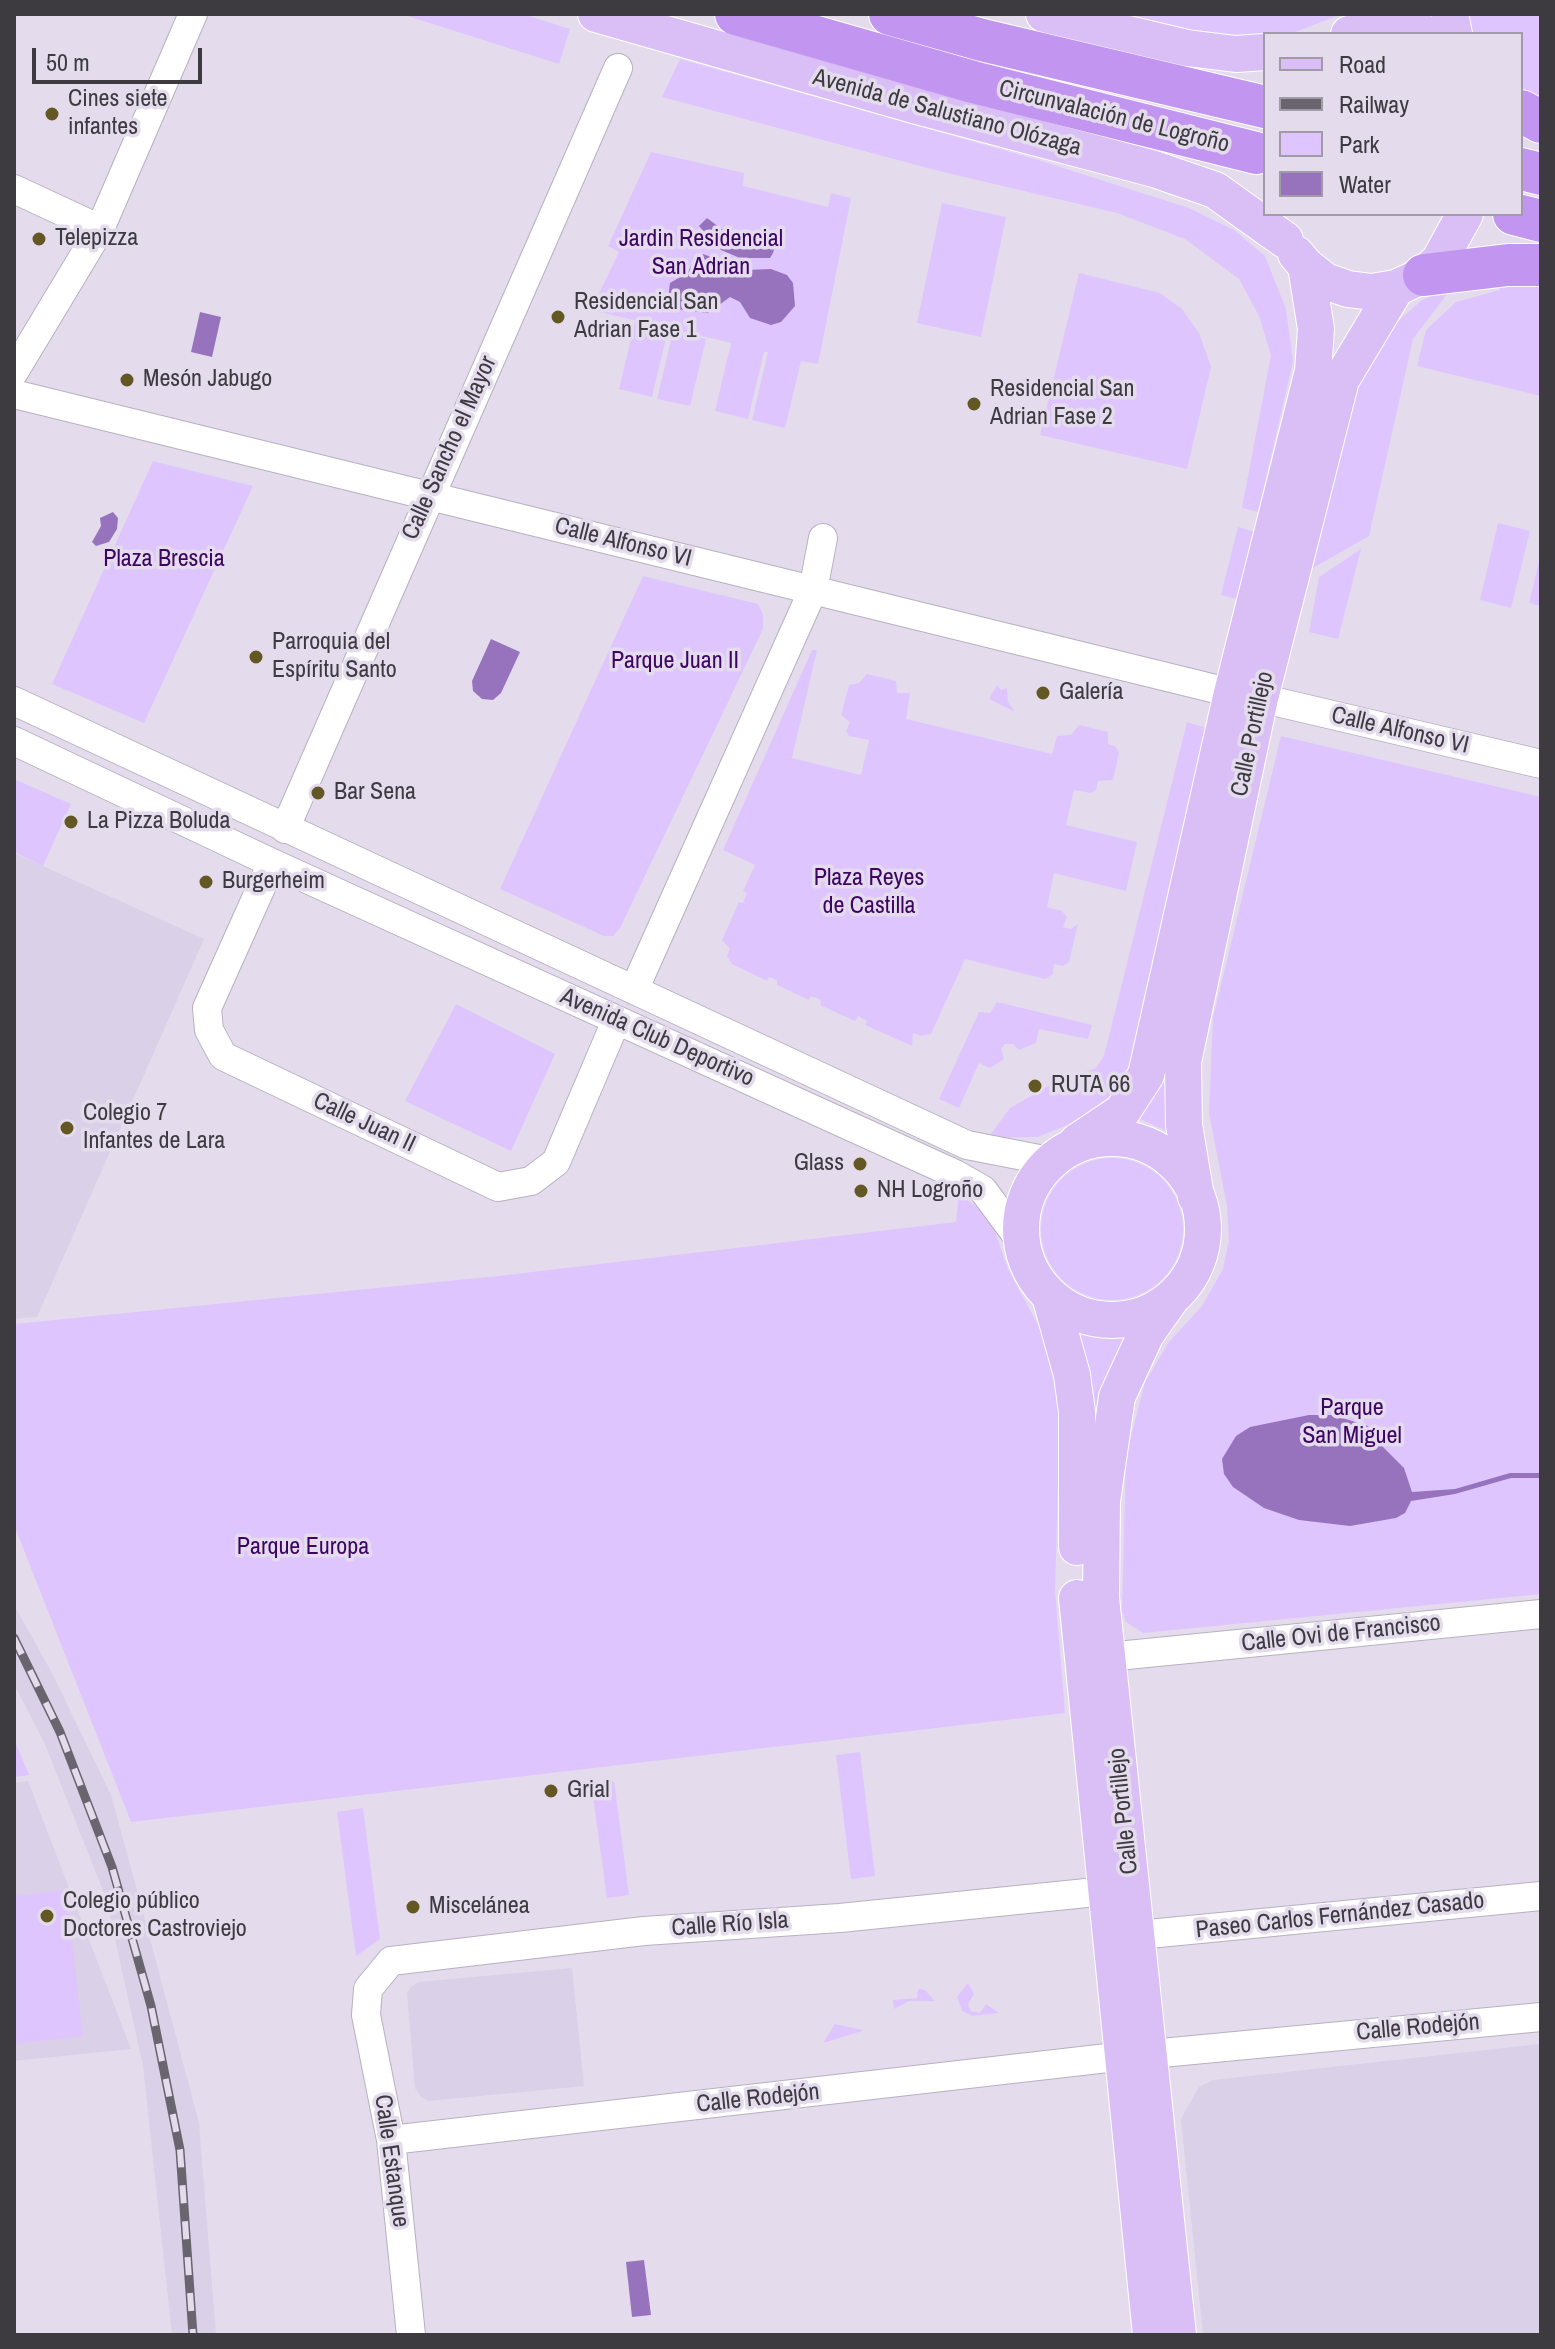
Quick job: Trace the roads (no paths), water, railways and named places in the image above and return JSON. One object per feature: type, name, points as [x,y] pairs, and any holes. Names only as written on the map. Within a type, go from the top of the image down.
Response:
[{"type":"highway","name":"Circunvalación de Logroño","points":[[736,14],[973,82],[1256,153]]},
{"type":"highway","name":"Circunvalación de Logroño","points":[[890,14],[982,40],[1263,107]]},
{"type":"highway","points":[[1523,112],[1541,122]]},
{"type":"highway","points":[[1420,275],[1508,265],[1541,265]]},
{"type":"main road","name":"Avenida de Salustiano Olózaga","points":[[596,14],[917,106],[1154,169],[1215,190],[1290,240],[1325,281],[1348,289],[1372,292],[1420,275]]},
{"type":"main road","points":[[1044,14],[1187,48],[1236,54],[1263,52]]},
{"type":"main road","points":[[1359,26],[1384,24],[1422,32]]},
{"type":"main road","name":"Calle Portillejo","points":[[1063,1152],[1122,1112],[1146,1075],[1246,695],[1341,380],[1464,216]]},
{"type":"main road","name":"Calle Portillejo","points":[[1196,1197],[1184,1125],[1183,1062],[1246,695],[1313,371],[1316,329],[1290,240]]},
{"type":"main road","points":[[1109,1138],[1143,1143],[1179,1167],[1196,1197],[1203,1224],[1197,1265],[1170,1300],[1149,1312],[1112,1320],[1077,1314],[1050,1296],[1024,1259],[1020,1240],[1027,1195],[1063,1152],[1109,1138]]},
{"type":"main road","name":"Calle Portillejo","points":[[1050,1296],[1072,1375],[1077,1412],[1077,1602],[1106,1891],[1138,2055],[1178,2335]]},
{"type":"main road","name":"Calle Portillejo","points":[[1151,2335],[1138,2055],[1138,1935],[1124,1656],[1101,1598],[1102,1501],[1117,1397],[1146,1334],[1170,1300]]},
{"type":"street","points":[[14,372],[100,229],[193,14]]},
{"type":"street","name":"Calle Sancho el Mayor","points":[[285,829],[428,496],[618,68]]},
{"type":"street","points":[[14,189],[100,229]]},
{"type":"street","name":"Calle Alfonso VI","points":[[14,394],[1246,695],[1541,764]]},
{"type":"street","points":[[634,990],[813,590],[823,538]]},
{"type":"street","name":"Avenida Club Deportivo","points":[[14,701],[967,1145],[1063,1152]]},
{"type":"street","name":"Avenida Club Deportivo","points":[[14,741],[272,863],[955,1174],[983,1190],[1020,1240]]},
{"type":"street","name":"Avenida Club Deportivo","points":[[272,863],[345,857]]},
{"type":"street","name":"Calle Juan II","points":[[272,863],[207,1008],[209,1030],[223,1056],[498,1187],[531,1181],[556,1162],[616,1021]]},
{"type":"street","name":"Calle Ovi de Francisco","points":[[1124,1656],[1541,1614]]},
{"type":"street","name":"Calle Río Isla","points":[[368,1989],[391,1961],[644,1931],[840,1918],[1106,1891]]},
{"type":"street","name":"Paseo Carlos Fernández Casado","points":[[1138,1935],[1541,1896]]},
{"type":"street","name":"Calle Estanque","points":[[368,1989],[366,2015],[391,2140],[411,2335]]},
{"type":"street","name":"Calle Rodejón","points":[[391,2140],[1138,2055],[1541,2017]]},
{"type":"water","points":[[707,218],[731,236],[767,241],[774,249],[773,253],[770,258],[740,258],[721,250],[699,226]]},
{"type":"water","points":[[703,254],[747,270],[771,269],[787,275],[793,283],[795,306],[781,322],[771,325],[750,318],[740,302],[730,297],[708,313],[677,309],[668,299],[670,283],[687,273],[696,258]]},
{"type":"water","points":[[200,312],[221,317],[212,357],[191,352]]},
{"type":"water","points":[[113,512],[118,518],[117,529],[109,542],[96,546],[92,542],[101,526],[100,518]]},
{"type":"water","points":[[491,639],[520,652],[501,693],[493,700],[482,699],[473,691],[472,681]]},
{"type":"water","points":[[1309,1415],[1333,1415],[1368,1426],[1380,1444],[1404,1468],[1412,1492],[1455,1489],[1510,1473],[1541,1473],[1541,1478],[1511,1478],[1455,1494],[1411,1501],[1405,1513],[1396,1518],[1350,1526],[1299,1520],[1264,1508],[1233,1487],[1224,1474],[1222,1459],[1236,1436],[1250,1427]]},
{"type":"water","points":[[644,2260],[651,2315],[632,2317],[626,2262]]},
{"type":"railway","points":[[14,1638],[60,1732],[112,1867],[151,2006],[180,2150],[193,2335]]},
{"type":"place","name":"Cines siete infantes","points":[[52,114]]},
{"type":"place","name":"Telepizza","points":[[39,239]]},
{"type":"place","name":"Residencial San Adrian Fase 1","points":[[558,317]]},
{"type":"place","name":"Mesón Jabugo","points":[[127,380]]},
{"type":"place","name":"Residencial San Adrian Fase 2","points":[[974,404]]},
{"type":"place","name":"Parroquia del Espíritu Santo","points":[[256,657]]},
{"type":"place","name":"Galería","points":[[1043,693]]},
{"type":"place","name":"Bar Sena","points":[[318,793]]},
{"type":"place","name":"La Pizza Boluda","points":[[71,822]]},
{"type":"place","name":"Burgerheim","points":[[206,882]]},
{"type":"place","name":"RUTA 66","points":[[1035,1086]]},
{"type":"place","name":"Colegio 7 Infantes de Lara","points":[[67,1128]]},
{"type":"place","name":"Glass","points":[[860,1164]]},
{"type":"place","name":"NH Logroño","points":[[861,1191]]},
{"type":"place","name":"Grial","points":[[551,1791]]},
{"type":"place","name":"Miscelánea","points":[[413,1907]]},
{"type":"place","name":"Colegio público Doctores Castroviejo","points":[[47,1916]]},
{"type":"park label","name":"Jardin Residencial San Adrian","points":[[701,254]]},
{"type":"park label","name":"Plaza Brescia","points":[[164,560]]},
{"type":"park label","name":"Parque Juan II","points":[[675,662]]},
{"type":"park label","name":"Plaza Reyes de Castilla","points":[[869,893]]},
{"type":"park label","name":"Parque San Miguel","points":[[1352,1423]]},
{"type":"park label","name":"Parque Europa","points":[[303,1548]]}]
